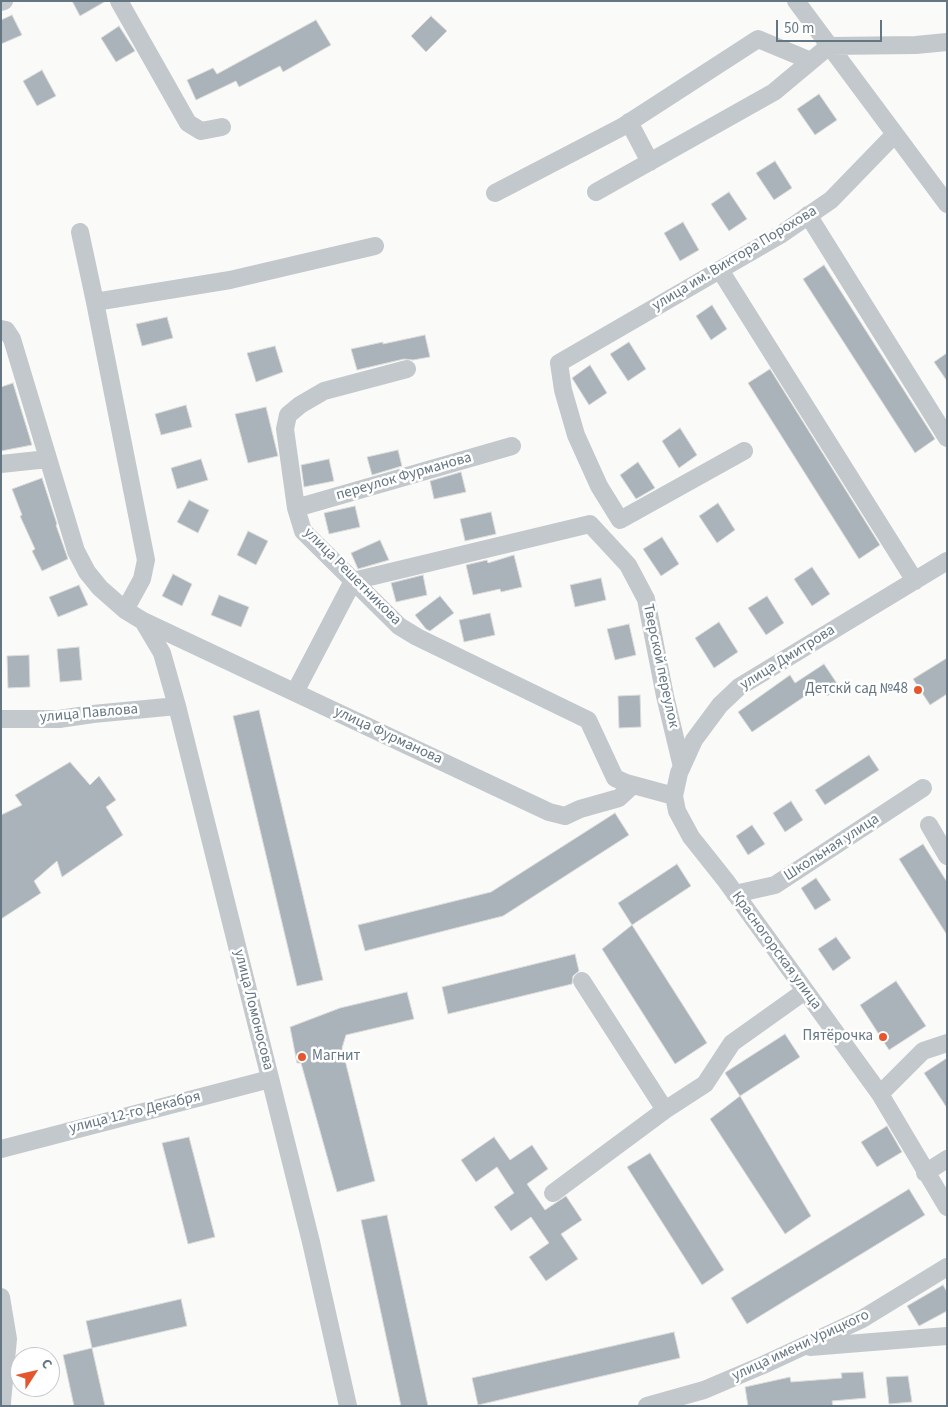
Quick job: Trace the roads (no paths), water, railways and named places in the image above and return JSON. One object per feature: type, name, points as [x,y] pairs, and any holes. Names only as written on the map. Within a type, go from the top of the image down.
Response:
[{"type":"street","points":[[119,1],[188,123],[201,131],[222,126]]},
{"type":"street","points":[[796,1],[947,204]]},
{"type":"street","points":[[495,193],[629,122],[758,39],[811,61]]},
{"type":"street","points":[[596,192],[774,92],[830,46],[916,45],[947,42]]},
{"type":"street","points":[[629,122],[650,162]]},
{"type":"street","name":"улица им. Виктора Порохова","points":[[744,452],[620,520],[599,486],[576,435],[563,390],[559,363],[780,235],[831,200],[895,134]]},
{"type":"street","points":[[808,215],[947,438]]},
{"type":"street","points":[[80,232],[146,560],[142,579],[125,610]]},
{"type":"street","points":[[95,302],[230,280],[375,246]]},
{"type":"street","points":[[720,270],[915,580]]},
{"type":"street","name":"улица Фурманова","points":[[1,329],[6,330],[12,339],[76,551],[87,572],[100,588],[125,610],[549,812],[565,816],[580,809],[619,798],[633,785]]},
{"type":"street","name":"улица Решетникова","points":[[407,369],[324,391],[300,405],[288,415],[285,430],[296,508],[303,531],[400,626],[416,637],[588,720],[615,778],[674,796]]},
{"type":"street","name":"переулок Фурманова","points":[[296,508],[512,446]]},
{"type":"street","points":[[1,464],[48,459]]},
{"type":"street","name":"Тверской переулок","points":[[353,581],[590,524],[628,565],[646,599],[665,696],[682,767]]},
{"type":"street","name":"улица Дмитрова","points":[[674,796],[682,767],[694,740],[720,705],[739,687],[947,561]]},
{"type":"street","points":[[296,692],[353,581]]},
{"type":"street","name":"улица Ломоносова","points":[[143,620],[162,653],[177,706],[311,1242],[348,1406]]},
{"type":"street","name":"улица Павлова","points":[[1,719],[58,719],[177,706]]},
{"type":"street","name":"Школьная улица","points":[[735,894],[775,885],[923,788]]},
{"type":"street","name":"Красногорская улица","points":[[674,796],[678,811],[691,837],[735,894],[880,1094],[925,1173],[947,1207]]},
{"type":"street","points":[[929,825],[947,856]]},
{"type":"street","points":[[582,981],[665,1110]]},
{"type":"street","points":[[553,1193],[665,1110],[705,1084],[732,1043],[806,991]]},
{"type":"street","points":[[880,1094],[923,1051],[947,1043]]},
{"type":"street","name":"улица 12-го Декабря","points":[[1,1149],[270,1079]]},
{"type":"street","points":[[925,1173],[947,1159]]},
{"type":"street","name":"улица имени Урицкого","points":[[647,1406],[705,1398],[800,1348],[862,1319],[947,1267]]},
{"type":"street","points":[[1,1296],[8,1339],[2,1406]]},
{"type":"street","points":[[800,1348],[947,1336]]},
{"type":"place","name":"Детскй сад №48","points":[[918,690]]},
{"type":"place","name":"Пятёрочка","points":[[883,1037]]},
{"type":"place","name":"Магнит","points":[[302,1057]]}]
